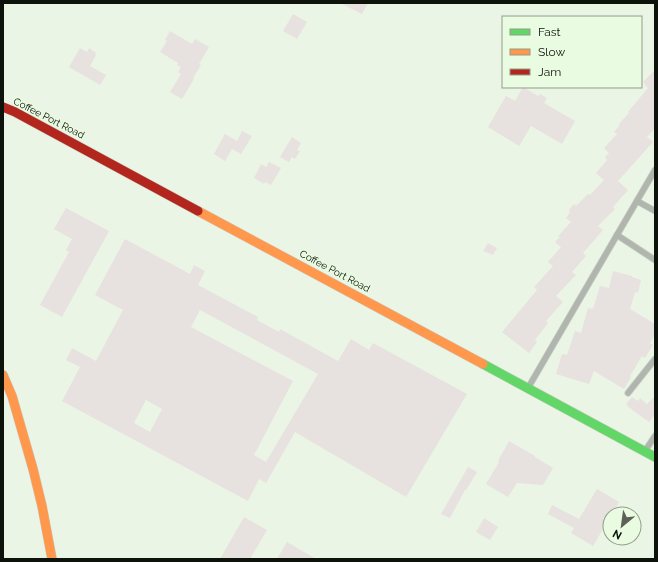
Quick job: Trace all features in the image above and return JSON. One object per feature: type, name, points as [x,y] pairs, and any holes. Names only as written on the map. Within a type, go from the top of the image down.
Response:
[{"type":"street","name":"Coffee Port Road","points":[[3,107],[16,112],[655,457]]},
{"type":"street","points":[[4,378],[12,396],[34,469],[52,559]]},
{"type":"lane","points":[[528,388],[655,170]]},
{"type":"lane","points":[[637,201],[655,211]]},
{"type":"lane","points":[[617,235],[655,260]]},
{"type":"lane","points":[[628,393],[655,358]]},
{"type":"lane","points":[[645,451],[655,436]]},
{"type":"building","points":[[340,3],[368,3],[362,14]]},
{"type":"building","points":[[293,14],[307,22],[297,39],[283,31]]},
{"type":"building","points":[[170,31],[192,44],[195,39],[209,47],[199,64],[201,65],[193,78],[194,79],[182,99],[170,92],[181,74],[178,72],[181,67],[177,65],[178,63],[160,52],[167,41],[165,40]]},
{"type":"building","points":[[80,48],[87,52],[89,48],[96,53],[90,66],[106,75],[100,85],[69,67]]},
{"type":"building","points":[[655,70],[655,128],[647,137],[653,142],[618,181],[628,190],[613,207],[615,209],[598,226],[603,230],[583,253],[586,256],[572,272],[576,275],[556,296],[563,302],[546,321],[548,323],[535,340],[537,342],[529,353],[502,332],[537,290],[534,287],[553,266],[548,262],[561,247],[555,242],[560,237],[558,236],[571,222],[566,218],[570,212],[569,210],[574,204],[576,206],[588,194],[590,195],[604,180],[596,173],[607,160],[605,157],[609,153],[604,148],[617,134],[614,132],[620,125],[619,124],[648,88],[643,82]]},
{"type":"building","points":[[522,88],[525,88],[538,96],[540,94],[547,98],[544,103],[575,121],[562,144],[531,126],[519,146],[488,127],[506,96],[515,101]]},
{"type":"building","points":[[242,131],[252,136],[241,154],[232,149],[225,161],[214,154],[225,134],[237,141]]},
{"type":"building","points":[[292,137],[301,143],[297,150],[300,151],[295,159],[292,157],[289,162],[280,157]]},
{"type":"building","points":[[269,162],[281,168],[271,185],[265,182],[264,184],[254,178],[261,164],[266,167]]},
{"type":"building","points":[[66,208],[109,231],[62,317],[40,305],[69,252],[66,250],[72,239],[54,229]]},
{"type":"building","points":[[125,239],[190,274],[194,265],[205,271],[198,285],[258,317],[257,320],[279,332],[280,329],[338,361],[351,339],[369,350],[373,343],[467,394],[406,497],[295,432],[266,483],[259,479],[248,501],[62,401],[80,367],[66,360],[72,348],[96,361],[123,310],[95,295]],"holes":[[[200,310],[318,374],[266,462],[254,455],[293,381],[191,327]],[[146,400],[162,409],[150,432],[134,423]]]},
{"type":"building","points":[[488,243],[497,248],[493,255],[483,251]]},
{"type":"building","points":[[613,271],[641,280],[638,293],[635,292],[630,309],[655,324],[655,334],[650,343],[653,345],[645,358],[642,356],[624,389],[594,371],[589,384],[556,374],[562,354],[567,355],[575,331],[581,333],[588,308],[593,309],[600,286],[609,288]]},
{"type":"building","points":[[655,396],[655,414],[649,422],[626,404],[632,397],[638,401],[640,398],[647,404]]},
{"type":"building","points":[[509,441],[553,468],[543,485],[517,483],[508,497],[486,484]]},
{"type":"building","points":[[468,467],[477,472],[465,490],[450,518],[441,514]]},
{"type":"building","points":[[597,489],[619,502],[617,506],[602,506],[602,531],[593,546],[571,533],[574,528],[548,514],[552,505],[579,519]]},
{"type":"building","points":[[244,517],[267,530],[250,559],[220,559]]},
{"type":"building","points":[[484,518],[498,527],[490,540],[476,532]]},
{"type":"building","points":[[287,542],[316,559],[277,559]]},
{"type":"traffic: fast","points":[[483,364],[655,457]]},
{"type":"traffic: slow","points":[[198,211],[483,364]]},
{"type":"traffic: slow","points":[[3,375],[12,396],[33,469],[52,559]]},
{"type":"traffic: jam","points":[[3,107],[15,112],[198,211]]}]
